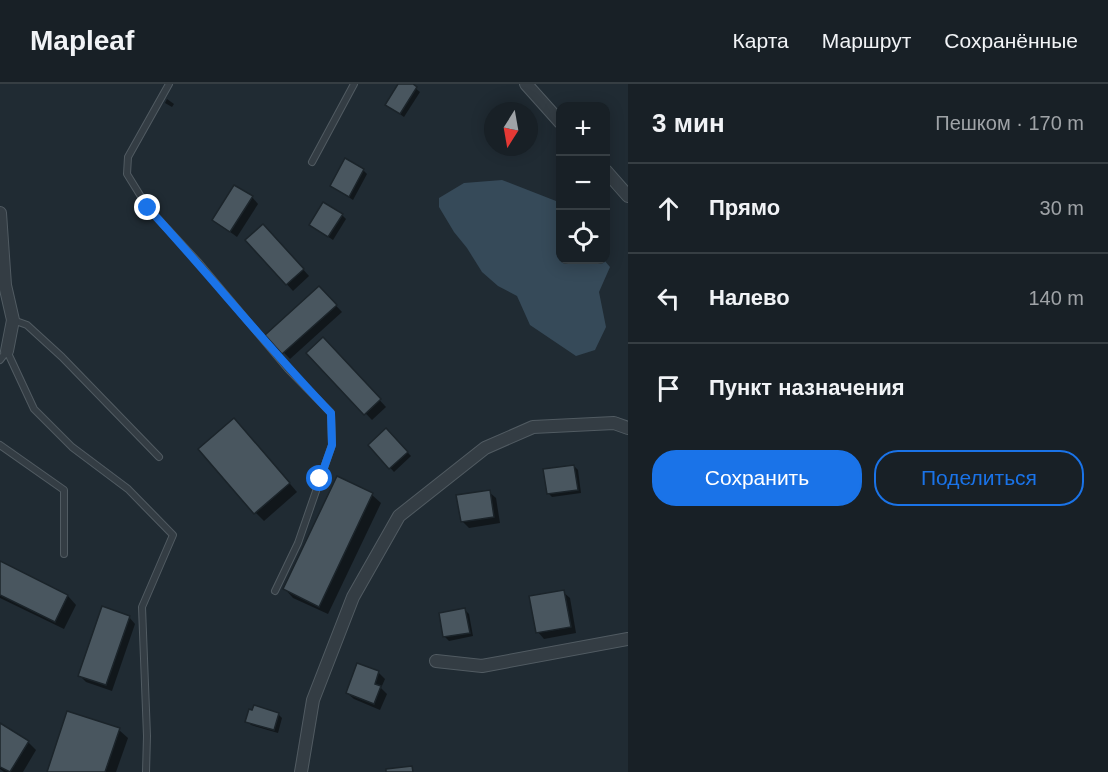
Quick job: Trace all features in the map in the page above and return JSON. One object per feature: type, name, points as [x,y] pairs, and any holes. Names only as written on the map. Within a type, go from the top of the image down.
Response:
[{"type":"street","points":[[526,84],[556,117]]},
{"type":"street","points":[[610,176],[628,196]]},
{"type":"street","points":[[0,213],[5,285],[14,320],[3,355]]},
{"type":"street","points":[[301,772],[313,700],[353,597],[399,516],[485,448],[533,427],[614,423],[628,428]]},
{"type":"street","points":[[436,661],[482,666],[628,639]]},
{"type":"lane","points":[[169,84],[128,157],[126,174],[148,208],[199,263],[288,369],[331,413],[332,445],[298,543],[275,591]]},
{"type":"lane","points":[[312,162],[354,84]]},
{"type":"lane","points":[[14,320],[27,325],[62,357],[159,458]]},
{"type":"lane","points":[[3,355],[34,409],[72,447],[128,489],[174,535],[142,607],[147,736],[146,772]]},
{"type":"lane","points":[[0,445],[64,490],[64,554]]},
{"type":"water","points":[[502,180],[556,201],[556,264],[607,264],[610,267],[599,292],[606,327],[595,350],[576,356],[530,325],[517,296],[498,286],[482,272],[439,207],[439,198],[464,183]]},
{"type":"building","points":[[398,84],[413,84],[417,87],[400,114],[385,105]]},
{"type":"building","points":[[345,158],[364,169],[349,197],[330,186]]},
{"type":"building","points":[[234,185],[253,196],[230,232],[212,220]]},
{"type":"building","points":[[323,202],[343,214],[328,237],[309,225]]},
{"type":"building","points":[[263,224],[304,269],[286,285],[245,240]]},
{"type":"building","points":[[319,286],[337,305],[282,354],[265,335]]},
{"type":"building","points":[[323,337],[381,399],[364,415],[306,353]]},
{"type":"building","points":[[234,418],[290,483],[254,514],[198,449]]},
{"type":"building","points":[[386,428],[408,452],[389,469],[368,445]]},
{"type":"building","points":[[574,465],[578,490],[547,494],[543,469]]},
{"type":"building","points":[[337,476],[373,493],[319,607],[283,589]]},
{"type":"building","points":[[490,490],[494,517],[461,522],[456,495]]},
{"type":"building","points":[[0,561],[68,595],[55,622],[0,595]]},
{"type":"building","points":[[564,590],[571,627],[536,633],[529,596]]},
{"type":"building","points":[[102,606],[130,616],[106,685],[78,676]]},
{"type":"building","points":[[465,608],[470,633],[443,637],[439,613]]},
{"type":"building","points":[[357,663],[379,671],[375,684],[381,686],[374,704],[346,693]]},
{"type":"building","points":[[254,705],[279,713],[274,730],[245,722],[249,709],[252,710]]},
{"type":"building","points":[[67,711],[120,728],[105,772],[47,772]]},
{"type":"building","points":[[0,723],[29,741],[10,772],[0,767]]},
{"type":"building","points":[[412,766],[413,772],[386,772],[386,769]]},
{"type":"route","points":[[148,208],[199,263],[288,369],[331,413],[332,445],[320,479]]}]
